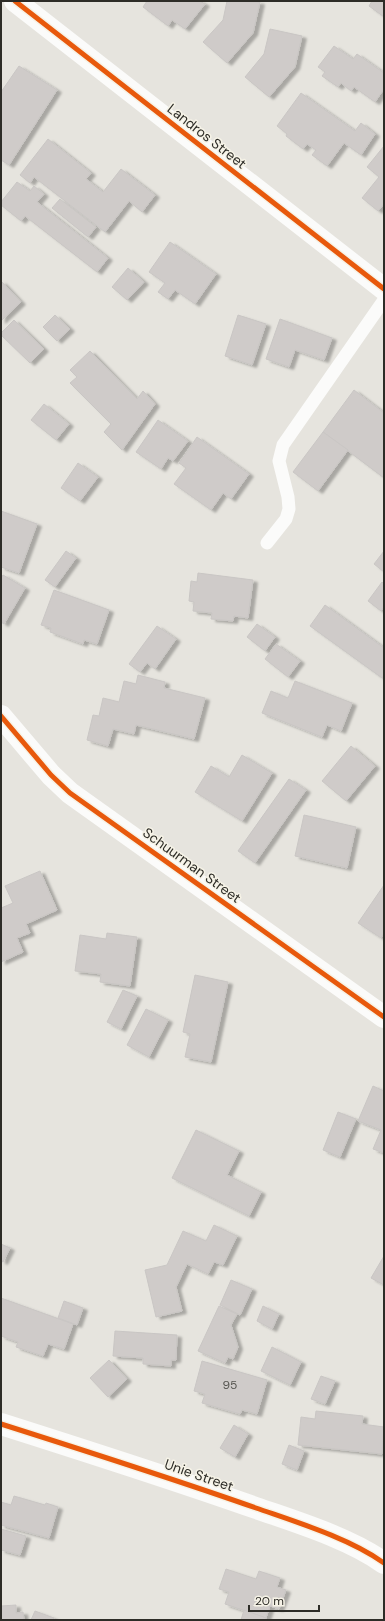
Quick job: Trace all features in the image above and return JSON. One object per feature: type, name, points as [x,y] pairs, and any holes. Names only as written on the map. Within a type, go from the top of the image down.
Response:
[{"type":"street","name":"Landros Street","points":[[15,1],[384,289]]},
{"type":"street","name":"Schuurman Street","points":[[1,716],[51,775],[70,793],[384,1017]]},
{"type":"street","name":"Unie Street","points":[[1,1424],[163,1475],[293,1521],[338,1538],[384,1563]]},
{"type":"lane","points":[[268,543],[286,519],[289,509],[288,497],[279,461],[283,445],[384,300]]},
{"type":"building","points":[[147,1],[200,1],[205,4],[185,29],[172,20],[168,26],[143,7]]},
{"type":"building","points":[[227,1],[260,2],[253,33],[227,63],[203,42],[223,20]]},
{"type":"building","points":[[372,1],[384,1],[384,17],[369,6]]},
{"type":"building","points":[[270,29],[302,36],[295,67],[269,97],[245,77],[264,54]]},
{"type":"building","points":[[334,46],[353,59],[357,54],[384,73],[384,89],[375,102],[354,87],[351,91],[341,83],[338,87],[322,76],[325,72],[318,67]]},
{"type":"building","points":[[19,66],[57,90],[9,165],[1,160],[1,92]]},
{"type":"building","points":[[301,93],[355,131],[361,123],[375,134],[361,155],[344,143],[327,166],[312,155],[316,150],[307,144],[303,149],[286,136],[287,134],[277,126]]},
{"type":"building","points":[[48,139],[91,173],[86,179],[103,192],[121,169],[155,195],[142,212],[129,201],[105,232],[34,177],[30,183],[20,175]]},
{"type":"building","points":[[384,146],[384,204],[378,211],[362,198],[379,177],[367,167]]},
{"type":"building","points":[[17,182],[30,191],[34,186],[44,194],[37,202],[108,258],[97,272],[25,216],[21,221],[1,205],[1,202]]},
{"type":"building","points":[[60,199],[96,227],[88,237],[52,208]]},
{"type":"building","points":[[170,242],[216,274],[195,304],[175,290],[168,299],[158,292],[165,283],[149,272]]},
{"type":"building","points":[[128,268],[144,282],[127,300],[112,287]]},
{"type":"building","points":[[1,281],[21,302],[1,321]]},
{"type":"building","points":[[55,315],[70,329],[57,341],[43,327]]},
{"type":"building","points":[[238,315],[266,324],[252,365],[225,356]]},
{"type":"building","points":[[280,319],[332,338],[324,360],[295,350],[289,367],[266,359]]},
{"type":"building","points":[[14,320],[44,349],[30,363],[1,335],[1,333]]},
{"type":"building","points":[[90,351],[137,399],[143,391],[155,404],[122,450],[104,432],[111,424],[70,383],[77,377],[70,370]]},
{"type":"building","points":[[354,390],[384,413],[384,478],[323,432]]},
{"type":"building","points":[[44,404],[69,424],[56,440],[31,420]]},
{"type":"building","points":[[158,420],[188,441],[173,461],[168,458],[161,469],[136,452]]},
{"type":"building","points":[[323,432],[348,450],[318,491],[293,472]]},
{"type":"building","points":[[197,437],[249,474],[231,499],[223,493],[211,510],[174,484],[186,468],[179,463]]},
{"type":"building","points":[[78,463],[98,477],[80,501],[61,488]]},
{"type":"building","points":[[1,511],[37,524],[19,573],[1,567]]},
{"type":"building","points":[[66,551],[76,558],[55,587],[45,580]]},
{"type":"building","points":[[384,551],[384,572],[374,564]]},
{"type":"building","points":[[198,573],[253,580],[248,618],[234,616],[233,621],[211,619],[212,613],[193,611],[194,602],[189,601],[191,581],[197,582]]},
{"type":"building","points":[[3,575],[25,588],[4,624],[1,622],[1,578]]},
{"type":"building","points":[[382,582],[384,584],[384,607],[381,611],[368,601]]},
{"type":"building","points":[[54,590],[109,610],[97,644],[84,640],[83,644],[50,632],[51,628],[41,625]]},
{"type":"building","points":[[325,605],[384,648],[384,675],[382,678],[310,626]]},
{"type":"building","points":[[257,624],[275,637],[265,651],[247,637]]},
{"type":"building","points":[[157,626],[176,639],[155,669],[147,663],[140,672],[129,664]]},
{"type":"building","points":[[276,644],[300,661],[288,677],[265,659]]},
{"type":"building","points":[[138,675],[165,682],[164,688],[205,698],[194,739],[136,725],[134,734],[113,729],[108,746],[87,740],[93,715],[99,716],[103,698],[119,702],[124,681],[136,684]]},
{"type":"building","points":[[295,681],[352,703],[341,731],[327,725],[322,737],[262,713],[271,691],[288,698]]},
{"type":"building","points":[[351,746],[375,766],[346,801],[322,781]]},
{"type":"building","points":[[242,755],[272,773],[242,821],[195,792],[211,766],[229,777]]},
{"type":"building","points":[[289,779],[306,790],[255,863],[238,851]]},
{"type":"building","points":[[304,815],[356,827],[347,868],[295,856]]},
{"type":"building","points":[[40,871],[57,910],[26,924],[30,933],[17,938],[23,952],[1,962],[1,908],[13,903],[5,886]]},
{"type":"building","points":[[384,885],[384,933],[381,938],[358,923]]},
{"type":"building","points":[[107,933],[137,937],[130,986],[100,982],[101,974],[75,971],[80,935],[106,939]]},
{"type":"building","points":[[195,975],[228,982],[211,1062],[185,1057],[190,1034],[183,1032]]},
{"type":"building","points":[[123,990],[137,996],[121,1029],[107,1022]]},
{"type":"building","points":[[146,1009],[168,1020],[149,1057],[127,1045]]},
{"type":"building","points":[[373,1086],[384,1091],[384,1153],[373,1149],[381,1130],[358,1121]]},
{"type":"building","points":[[338,1112],[356,1119],[340,1157],[323,1150]]},
{"type":"building","points":[[196,1130],[239,1151],[227,1175],[261,1192],[249,1216],[172,1178]]},
{"type":"building","points":[[214,1225],[237,1236],[223,1265],[214,1262],[208,1274],[187,1264],[176,1287],[182,1311],[156,1317],[145,1270],[167,1265],[183,1231],[206,1241]]},
{"type":"building","points":[[1,1244],[10,1248],[3,1262],[1,1261]]},
{"type":"building","points":[[384,1256],[384,1285],[371,1278]]},
{"type":"building","points":[[231,1280],[252,1289],[240,1315],[220,1305]]},
{"type":"building","points":[[1,1298],[73,1324],[64,1349],[48,1344],[43,1356],[16,1347],[18,1342],[1,1336]]},
{"type":"building","points":[[64,1301],[83,1308],[77,1325],[58,1318]]},
{"type":"building","points":[[219,1306],[237,1314],[231,1325],[238,1347],[233,1359],[228,1357],[225,1363],[198,1351]]},
{"type":"building","points":[[263,1306],[279,1314],[272,1329],[257,1321]]},
{"type":"building","points":[[115,1331],[177,1335],[176,1360],[171,1360],[171,1366],[143,1364],[143,1358],[113,1356]]},
{"type":"building","points":[[272,1347],[301,1362],[290,1385],[261,1371]]},
{"type":"building","points":[[109,1360],[127,1379],[108,1397],[90,1378]]},
{"type":"building","points":[[202,1361],[267,1380],[257,1414],[242,1410],[240,1414],[202,1403],[205,1394],[194,1391]]},
{"type":"building","points":[[321,1376],[335,1381],[325,1404],[311,1399]]},
{"type":"building","points":[[316,1411],[363,1416],[362,1424],[384,1427],[382,1454],[298,1445],[301,1417],[315,1419]]},
{"type":"building","points":[[234,1425],[248,1434],[235,1457],[220,1448]]},
{"type":"building","points":[[289,1445],[304,1451],[297,1470],[282,1464]]},
{"type":"building","points":[[14,1496],[45,1505],[46,1503],[58,1507],[49,1538],[1,1525],[1,1502],[11,1505]]},
{"type":"building","points":[[1,1529],[26,1536],[20,1555],[1,1550]]},
{"type":"building","points":[[226,1569],[256,1579],[259,1571],[280,1578],[277,1587],[286,1590],[279,1609],[270,1606],[266,1618],[225,1604],[229,1592],[219,1589]]},
{"type":"building","points":[[16,1605],[16,1613],[23,1612],[24,1620],[1,1620],[1,1606]]},
{"type":"building","points":[[244,1610],[266,1618],[266,1620],[241,1620]]},
{"type":"building","points":[[35,1611],[54,1618],[53,1620],[31,1620]]},
{"type":"cycle path","points":[[15,1],[384,289]]},
{"type":"cycle path","points":[[1,716],[51,775],[70,793],[384,1017]]},
{"type":"cycle path","points":[[1,1424],[160,1475],[305,1525],[339,1538],[384,1563]]}]
